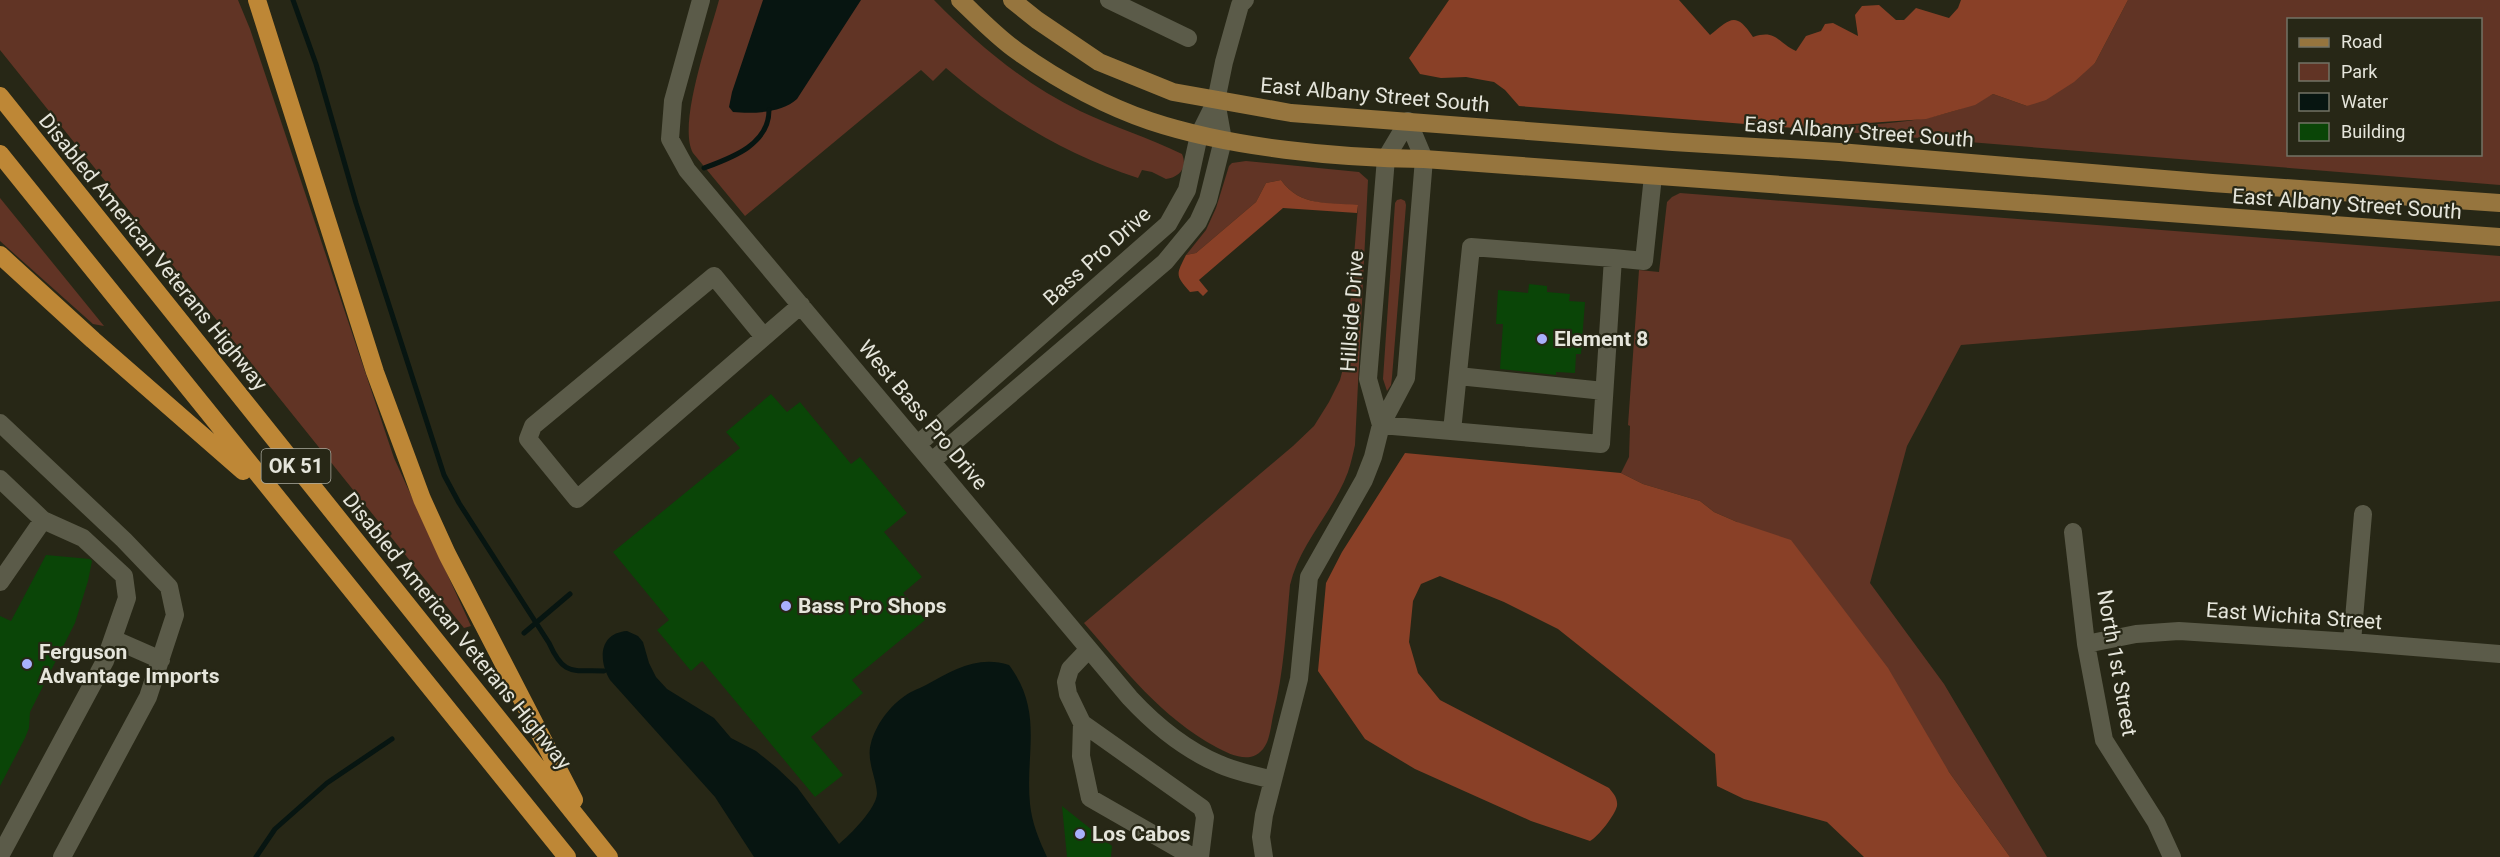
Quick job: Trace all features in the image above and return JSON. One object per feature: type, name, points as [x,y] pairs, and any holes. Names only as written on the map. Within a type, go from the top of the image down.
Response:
[{"type":"highway","points":[[257,0],[375,372],[422,499],[447,554],[592,836]]},
{"type":"highway","name":"Disabled American Veterans Highway","points":[[0,96],[609,857]]},
{"type":"highway","name":"OK 51","points":[[0,154],[567,857]]},
{"type":"highway","points":[[0,255],[93,340],[279,502]]},
{"type":"main road","name":"East Albany Street South","points":[[960,0],[1016,51],[1093,98],[1149,120],[1223,140],[1386,158],[2500,237]]},
{"type":"main road","name":"East Albany Street South","points":[[1012,0],[1099,62],[1173,92],[1291,113],[1673,142],[1839,152],[2500,204]]},
{"type":"street","name":"West Bass Pro Drive","points":[[701,0],[673,101],[670,139],[687,170],[1130,698],[1158,728],[1189,749],[1221,765],[1273,780]]},
{"type":"street","points":[[1109,0],[1188,38]]},
{"type":"street","points":[[932,461],[1165,262],[1198,222],[1208,200],[1223,140],[1216,101],[1239,2]]},
{"type":"street","name":"Bass Pro Drive","points":[[918,444],[1168,224],[1187,189],[1199,135],[1216,101]]},
{"type":"street","points":[[1408,121],[1424,159],[1406,378],[1381,425],[1601,444],[1613,258]]},
{"type":"street","name":"Hillside Drive","points":[[1264,857],[1261,837],[1299,679],[1309,577],[1364,480],[1373,457],[1381,425],[1368,379],[1386,158],[1408,121]]},
{"type":"street","points":[[1452,431],[1471,247],[1644,261],[1653,176]]},
{"type":"street","points":[[764,337],[714,276],[533,426],[528,439],[577,499],[801,305]]},
{"type":"street","points":[[1458,376],[1604,391]]},
{"type":"street","points":[[0,423],[124,540],[169,587],[175,615],[148,697],[62,857]]},
{"type":"street","points":[[0,479],[43,520],[83,538],[124,576],[127,598],[105,661],[0,856]]},
{"type":"street","points":[[2352,642],[2363,514]]},
{"type":"street","points":[[0,582],[43,520]]},
{"type":"street","name":"North 1st Street","points":[[2073,532],[2086,644],[2104,740],[2156,822],[2172,857]]},
{"type":"street","name":"East Wichita Street","points":[[2086,644],[2136,634],[2179,632],[2352,642],[2500,654]]},
{"type":"street","points":[[113,639],[162,660]]},
{"type":"street","points":[[1089,649],[1070,669],[1066,682],[1068,694],[1082,723],[1081,756],[1090,798],[1194,857]]},
{"type":"street","points":[[1082,723],[1202,808],[1205,817],[1200,857]]},
{"type":"green space","points":[[0,0],[238,0],[250,29],[394,458],[471,626],[464,628],[0,50]]},
{"type":"green space","points":[[719,0],[934,0],[984,47],[1021,76],[1080,111],[1182,154],[1183,168],[1175,176],[1166,179],[1142,170],[1138,178],[1112,169],[1037,133],[990,103],[946,68],[933,81],[921,70],[745,216],[693,153],[689,139],[692,101]]},
{"type":"green space","points":[[2128,0],[2500,0],[2500,185],[1795,128],[1922,119],[1971,105],[1993,94],[2027,106],[2095,63]]},
{"type":"green space","points":[[1246,161],[1359,172],[1368,180],[1355,445],[1342,487],[1301,555],[1290,585],[1280,683],[1269,735],[1260,752],[1254,756],[1242,757],[1222,750],[1178,722],[1129,675],[1084,623],[1293,446],[1314,426],[1340,380],[1346,357],[1358,206],[1306,199],[1289,189],[1281,180],[1266,183],[1256,202],[1196,253],[1186,255],[1206,230],[1216,208],[1229,166],[1232,163]]},
{"type":"green space","points":[[1680,193],[2500,256],[2500,301],[1961,345],[1907,446],[1870,583],[1944,684],[2047,857],[2010,857],[1949,772],[1737,522],[1714,512],[1700,501],[1643,484],[1621,473],[1629,457],[1630,426],[1628,425],[1639,270],[1659,272],[1667,202]]},
{"type":"green space","points":[[0,198],[104,326],[93,324],[0,241]]},
{"type":"green space","points":[[1401,199],[1406,205],[1392,377],[1387,391],[1383,379],[1395,203]]},
{"type":"shaded area","points":[[1449,0],[1679,0],[1710,35],[1732,20],[1742,23],[1753,37],[1772,36],[1796,51],[1806,36],[1821,31],[1825,24],[1833,23],[1858,36],[1855,15],[1862,6],[1879,5],[1896,20],[1904,20],[1916,8],[1949,18],[1958,8],[1961,0],[2128,0],[2095,63],[2074,82],[2046,100],[2027,106],[1993,94],[1975,105],[1926,119],[1795,128],[1519,106],[1505,90],[1494,82],[1466,77],[1441,78],[1420,74],[1409,58]]},
{"type":"shaded area","points":[[1281,180],[1297,195],[1315,202],[1358,205],[1357,213],[1283,208],[1199,280],[1208,291],[1203,296],[1198,291],[1190,292],[1179,275],[1186,255],[1196,253],[1256,202],[1266,183]]},
{"type":"shaded area","points":[[1405,453],[1621,473],[1643,484],[1700,501],[1714,512],[1737,522],[1791,540],[1888,668],[1949,772],[2010,857],[1864,857],[1827,822],[1744,799],[1717,786],[1715,754],[1558,629],[1504,602],[1440,576],[1421,584],[1413,601],[1409,642],[1418,673],[1440,700],[1609,788],[1617,801],[1616,810],[1602,831],[1590,841],[1531,821],[1415,769],[1365,739],[1318,671],[1326,583],[1342,552]]},
{"type":"water","points":[[763,0],[861,0],[797,99],[775,110],[733,112],[729,107],[732,92]]},
{"type":"water","points":[[627,631],[638,636],[643,642],[656,677],[667,689],[714,718],[731,738],[756,751],[777,768],[797,787],[839,844],[862,821],[876,799],[877,793],[870,762],[871,743],[883,718],[892,707],[911,692],[966,666],[987,662],[1009,665],[1020,682],[1030,716],[1030,804],[1036,831],[1047,857],[754,857],[715,797],[610,680],[603,656],[606,642],[618,633]]},
{"type":"building","name":"Element 8","points":[[1529,284],[1547,286],[1547,292],[1570,294],[1569,301],[1585,302],[1581,354],[1576,354],[1575,373],[1556,372],[1556,375],[1500,369],[1503,324],[1496,324],[1498,290],[1528,293]]},
{"type":"building","name":"Bass Pro Shops","points":[[771,394],[787,412],[800,402],[851,464],[860,457],[907,513],[884,532],[922,577],[903,593],[925,620],[852,680],[863,693],[811,737],[843,775],[815,797],[702,661],[691,671],[657,630],[669,620],[613,552],[740,448],[726,432]]},
{"type":"building","name":"Ferguson Advantage Imports","points":[[46,555],[92,561],[75,623],[30,712],[29,728],[25,738],[0,786],[0,616],[11,621]]},
{"type":"building","name":"Los Cabos","points":[[1062,806],[1112,846],[1111,857],[1067,857]]},
{"type":"waterway","points":[[293,0],[316,64],[356,203],[444,475],[459,503],[559,661],[570,669],[604,671]]},
{"type":"waterway","points":[[704,168],[726,160],[756,141],[763,132],[769,110]]},
{"type":"waterway","points":[[524,633],[570,594]]},
{"type":"waterway","points":[[256,857],[275,829],[327,783],[392,739]]},
{"type":"place","name":"Element 8","points":[[1542,339]]},
{"type":"place","name":"Bass Pro Shops","points":[[786,606]]},
{"type":"place","name":"Ferguson Advantage Imports","points":[[27,664]]},
{"type":"place","name":"Los Cabos","points":[[1080,834]]}]
